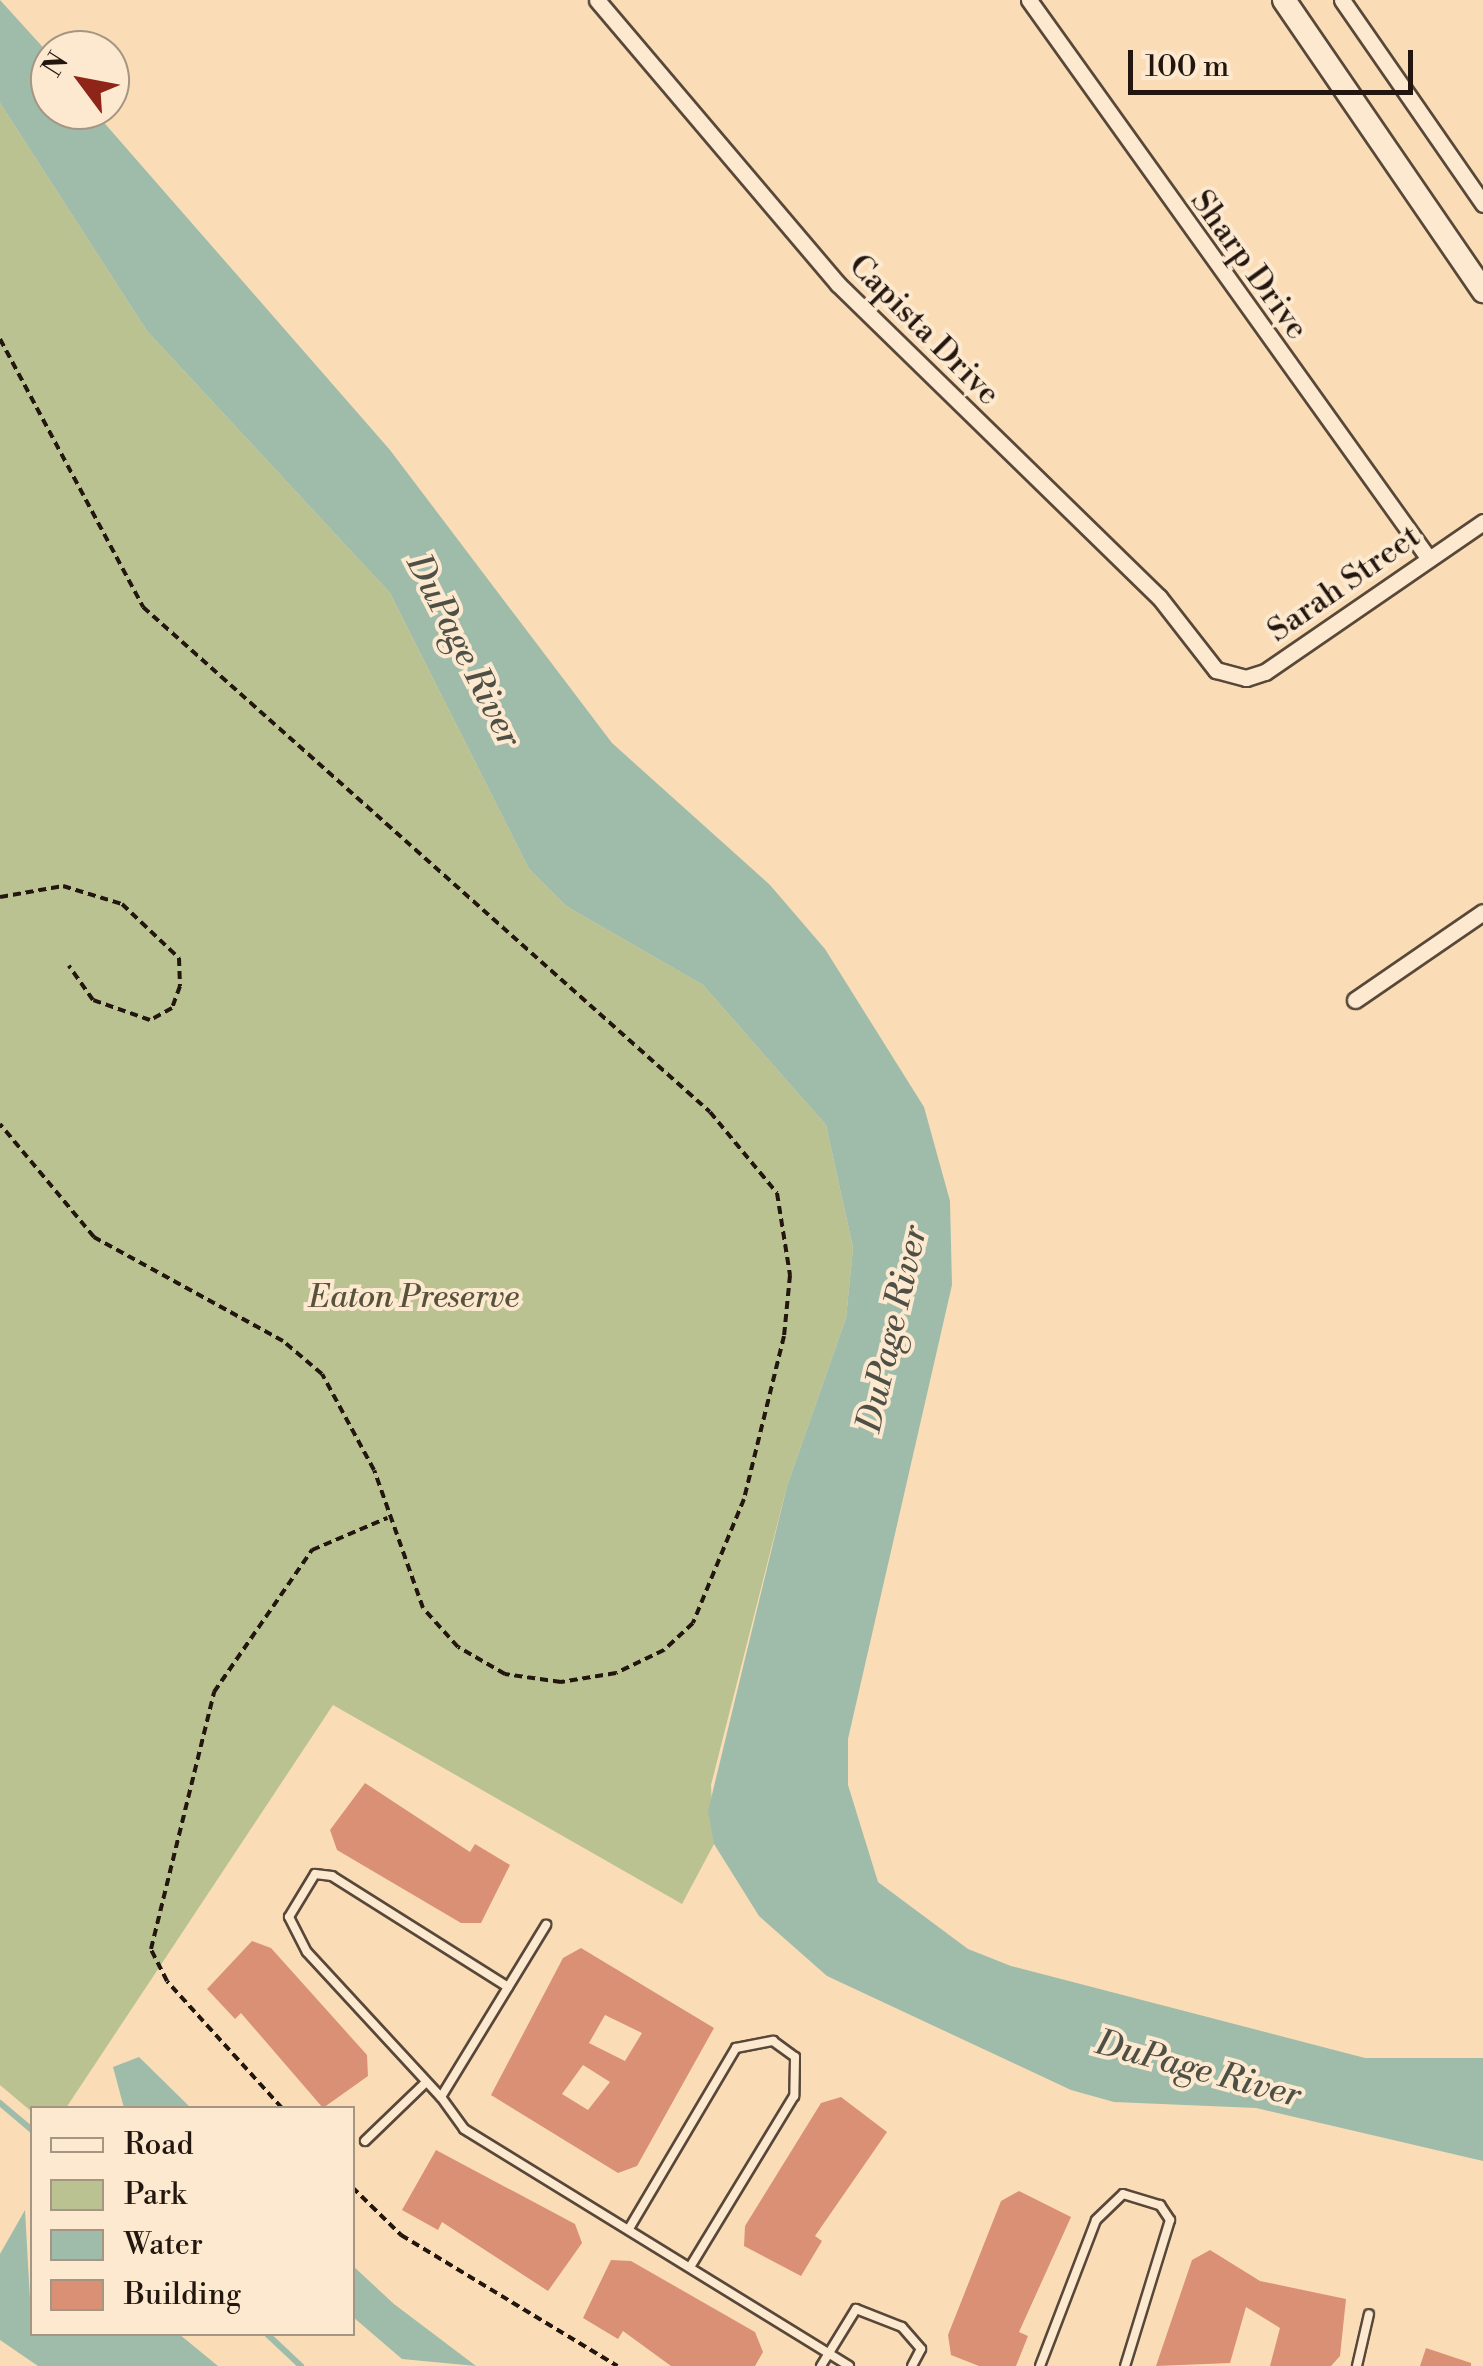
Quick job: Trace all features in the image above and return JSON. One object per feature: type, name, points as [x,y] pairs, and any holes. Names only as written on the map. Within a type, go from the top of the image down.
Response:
[{"type":"main road","points":[[1284,0],[1483,292]]},
{"type":"street","name":"Sharp Drive","points":[[1029,0],[1429,560]]},
{"type":"street","points":[[1342,0],[1483,204]]},
{"type":"street","name":"Capista Drive","points":[[604,2],[838,284],[1159,597],[1204,659],[1232,677]]},
{"type":"street","name":"Sarah Street","points":[[1232,677],[1266,672],[1483,521]]},
{"type":"street","points":[[1354,1000],[1483,912]]},
{"type":"lane","points":[[508,1987],[315,1874],[289,1917],[293,1934],[424,2084],[441,2097],[464,2129],[692,2264],[849,2366]]},
{"type":"lane","points":[[441,2097],[546,1925]]},
{"type":"lane","points":[[630,2227],[736,2048],[773,2041],[795,2057],[794,2096],[692,2264]]},
{"type":"lane","points":[[365,2141],[424,2084]]},
{"type":"lane","points":[[1040,2366],[1096,2220],[1123,2194],[1160,2205],[1170,2220],[1125,2366]]},
{"type":"lane","points":[[820,2366],[856,2308],[870,2309],[921,2348],[912,2366]]},
{"type":"lane","points":[[1357,2366],[1369,2314]]},
{"type":"path","points":[[0,339],[143,607],[710,1112],[777,1193],[789,1290],[749,1481],[724,1563],[693,1623],[664,1650],[598,1676],[505,1674],[458,1646],[422,1608],[350,1416],[322,1374],[283,1340],[94,1237],[0,1124]]},
{"type":"path","points":[[0,897],[64,886],[122,904],[179,958],[180,986],[172,1008],[150,1020],[93,1000],[69,966]]},
{"type":"path","points":[[280,2106],[168,1981],[151,1949],[214,1692],[299,1564],[339,1533],[388,1518]]},
{"type":"path","points":[[355,2191],[401,2235],[618,2366]]},
{"type":"green space","name":"Eaton Preserve","points":[[0,103],[147,331],[390,593],[529,869],[566,906],[703,985],[826,1125],[853,1248],[846,1318],[787,1486],[711,1785],[714,1844],[682,1904],[333,1705],[67,2106],[30,2106],[30,2110],[0,2085]]},
{"type":"water","name":"DuPage River","points":[[0,0],[30,33],[30,130],[110,130],[390,450],[612,743],[770,885],[825,949],[924,1107],[950,1201],[952,1285],[848,1739],[848,1785],[878,1882],[968,1949],[1011,1966],[1365,2058],[1483,2058],[1483,2161],[1256,2108],[1114,2102],[1071,2090],[827,1976],[759,1916],[714,1844],[708,1811],[787,1486],[846,1318],[853,1248],[826,1125],[703,985],[566,906],[529,869],[390,593],[147,331],[0,103]]},
{"type":"water","points":[[139,2057],[189,2106],[123,2106],[113,2067]]},
{"type":"water","points":[[25,2210],[30,2336],[181,2336],[218,2366],[38,2366],[0,2340],[0,2254]]},
{"type":"water","points":[[355,2268],[394,2304],[476,2366],[402,2359],[355,2319]]},
{"type":"building","points":[[365,1783],[470,1852],[475,1844],[510,1865],[481,1923],[461,1923],[337,1850],[330,1830]]},
{"type":"building","points":[[252,1941],[271,1948],[367,2055],[368,2076],[321,2106],[241,2013],[235,2019],[207,1989]]},
{"type":"building","points":[[581,1948],[714,2028],[637,2166],[618,2173],[491,2095],[563,1958]],"holes":[[[605,2015],[642,2033],[625,2061],[589,2043]],[[583,2065],[610,2082],[588,2110],[562,2094]]]},
{"type":"building","points":[[841,2097],[887,2132],[815,2236],[822,2241],[801,2276],[744,2246],[745,2226],[821,2103]]},
{"type":"building","points":[[436,2150],[575,2224],[582,2243],[548,2291],[442,2222],[438,2230],[402,2210]]},
{"type":"building","points":[[1019,2191],[1071,2217],[1019,2332],[1028,2336],[1016,2366],[979,2366],[951,2355],[948,2335],[1001,2201]]},
{"type":"building","points":[[1210,2250],[1260,2281],[1346,2299],[1340,2356],[1331,2366],[1270,2366],[1280,2328],[1246,2307],[1230,2363],[1156,2366],[1192,2260]]},
{"type":"building","points":[[611,2260],[631,2261],[755,2332],[763,2352],[755,2366],[671,2366],[623,2331],[618,2339],[583,2318]]},
{"type":"building","points":[[1426,2348],[1471,2363],[1471,2366],[1420,2366]]},
{"type":"waterway","points":[[0,2103],[30,2128]]},
{"type":"waterway","points":[[269,2336],[301,2366]]}]
